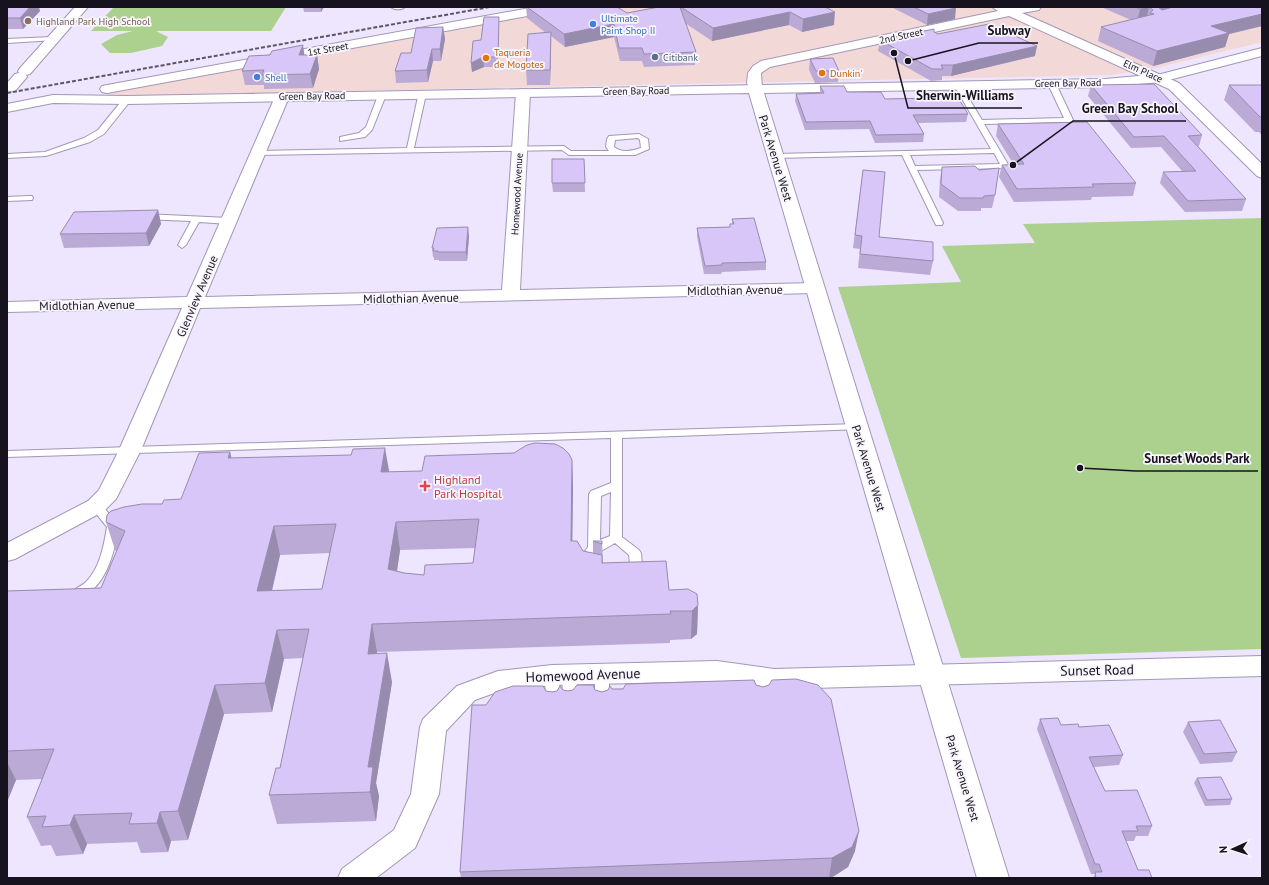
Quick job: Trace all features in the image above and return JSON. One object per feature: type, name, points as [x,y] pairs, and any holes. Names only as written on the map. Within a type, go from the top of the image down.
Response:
[{"type":"street","points":[[10,88],[82,7]]},
{"type":"street","name":"1st Street","points":[[53,100],[555,7]]},
{"type":"street","name":"Elm Place","points":[[998,7],[1175,86],[1259,167]]},
{"type":"street","name":"2nd Street","points":[[766,64],[1035,7]]},
{"type":"street","name":"Green Bay Road","points":[[7,108],[53,100],[1105,83],[1160,78],[1260,54]]},
{"type":"street","name":"Park Avenue West","points":[[766,64],[755,70],[752,76],[755,88],[993,878]]},
{"type":"street","name":"Homewood Avenue","points":[[511,296],[523,92]]},
{"type":"street","name":"Glenview Avenue","points":[[102,500],[130,450],[282,97]]},
{"type":"street","name":"Midlothian Avenue","points":[[7,307],[815,288]]},
{"type":"street","points":[[7,553],[102,500]]},
{"type":"street","name":"Sunset Road","points":[[931,674],[1262,666]]},
{"type":"street","name":"Homewood Avenue","points":[[354,878],[405,839],[425,794],[433,727],[466,693],[498,681],[561,675],[612,679],[717,671],[771,684],[931,674]]},
{"type":"lane","points":[[394,7],[402,7]]},
{"type":"lane","points":[[7,36],[21,40]]},
{"type":"lane","points":[[7,41],[53,40]]},
{"type":"lane","points":[[980,122],[1069,120],[1052,84]]},
{"type":"lane","points":[[912,168],[1005,166],[958,85]]},
{"type":"lane","points":[[410,150],[422,94]]},
{"type":"lane","points":[[343,139],[362,135],[369,128],[382,95]]},
{"type":"lane","points":[[7,156],[46,154],[87,140],[101,132],[127,100]]},
{"type":"lane","points":[[258,153],[564,148],[570,153],[620,153]]},
{"type":"lane","points":[[775,156],[996,151]]},
{"type":"lane","points":[[905,153],[939,222]]},
{"type":"lane","points":[[7,199],[29,198]]},
{"type":"lane","points":[[134,218],[172,216],[196,220],[229,221]]},
{"type":"lane","points":[[182,245],[196,220]]},
{"type":"lane","points":[[7,454],[857,427]]},
{"type":"lane","points":[[616,538],[617,435]]},
{"type":"lane","points":[[594,548],[595,494],[617,484]]},
{"type":"lane","points":[[62,600],[84,592],[97,577],[110,546],[113,526],[102,500]]},
{"type":"lane","points":[[588,575],[584,565],[587,555],[594,548],[616,538]]},
{"type":"lane","points":[[616,538],[635,553],[636,565],[628,574],[621,576]]},
{"type":"lane","points":[[561,675],[569,705]]},
{"type":"lane","points":[[553,706],[561,675]]},
{"type":"lane","points":[[602,706],[612,679]]},
{"type":"shaded area","points":[[573,7],[1262,7],[1262,42],[1156,68],[1111,75],[109,96],[109,93]]},
{"type":"green space","points":[[114,7],[286,7],[271,31],[156,31],[168,37],[162,46],[131,53],[110,53],[101,44],[117,35],[133,31],[91,31]]},
{"type":"green space","points":[[1262,218],[1262,649],[961,658],[838,287],[961,282],[942,246],[1035,243],[1023,224]]},
{"type":"building","points":[[7,7],[30,7],[20,18],[7,18]]},
{"type":"building","points":[[527,7],[617,7],[627,13],[659,7],[680,7],[696,52],[644,54],[642,48],[619,48],[614,24],[564,34]]},
{"type":"building","points":[[681,7],[825,7],[835,12],[803,19],[790,12],[713,28]]},
{"type":"building","points":[[914,7],[954,7],[956,8],[928,14]]},
{"type":"building","points":[[1136,7],[1149,7],[1140,9]]},
{"type":"building","points":[[1149,7],[1158,7],[1162,10],[1173,7],[1262,7],[1262,14],[1211,26],[1229,33],[1157,51],[1101,27],[1154,14],[1150,13],[1153,10]]},
{"type":"building","points":[[484,17],[499,17],[498,57],[483,57],[471,63],[473,41],[481,40]]},
{"type":"building","points":[[989,24],[1037,46],[953,65],[941,65],[943,69],[932,69],[880,40],[934,29],[934,32],[938,34]]},
{"type":"building","points":[[443,27],[440,49],[432,49],[427,70],[395,71],[401,53],[411,53],[416,28]]},
{"type":"building","points":[[551,32],[550,70],[526,70],[528,34]]},
{"type":"building","points":[[303,45],[299,55],[317,55],[310,74],[262,75],[264,70],[242,71],[249,56],[270,55],[272,51]]},
{"type":"building","points":[[833,58],[839,71],[816,71],[810,59]]},
{"type":"building","points":[[1154,84],[1202,135],[1188,136],[1246,199],[1188,201],[1163,172],[1196,171],[1164,136],[1134,137],[1091,85]]},
{"type":"building","points":[[1229,85],[1262,85],[1262,117],[1260,117]]},
{"type":"building","points":[[820,86],[844,86],[847,92],[881,92],[885,99],[934,98],[931,92],[954,91],[968,114],[913,115],[924,134],[876,135],[870,121],[806,122],[796,94],[824,93]]},
{"type":"building","points":[[1087,122],[1136,183],[1092,184],[1094,187],[1017,189],[1002,165],[1024,164],[998,124]]},
{"type":"building","points":[[552,159],[584,159],[585,183],[552,183]]},
{"type":"building","points":[[975,166],[979,170],[999,168],[995,195],[984,196],[983,198],[960,198],[941,184],[942,167]]},
{"type":"building","points":[[863,170],[885,172],[879,237],[933,242],[933,261],[860,254],[862,236],[855,235]]},
{"type":"building","points":[[158,210],[146,233],[60,234],[74,212]]},
{"type":"building","points":[[754,218],[766,262],[722,263],[722,265],[705,266],[697,228],[730,227],[730,224],[734,224],[732,219]]},
{"type":"building","points":[[468,227],[466,252],[433,251],[434,248],[432,248],[437,228]]},
{"type":"building","points":[[535,443],[555,444],[563,448],[572,460],[571,541],[577,541],[583,551],[602,555],[602,563],[666,561],[669,590],[688,589],[697,594],[698,605],[692,611],[670,611],[671,614],[372,624],[368,654],[387,653],[368,767],[373,767],[370,792],[269,795],[276,768],[280,768],[309,629],[277,630],[265,683],[215,685],[178,811],[160,812],[157,823],[129,824],[132,813],[74,815],[70,825],[42,827],[46,816],[27,817],[54,749],[7,751],[7,591],[101,588],[125,531],[106,522],[107,515],[111,511],[142,504],[162,504],[164,500],[181,499],[199,453],[230,452],[228,458],[351,455],[353,449],[385,448],[381,472],[422,471],[425,456],[514,453],[527,445]],"holes":[[[479,519],[473,563],[425,565],[424,575],[404,573],[388,569],[396,522]],[[336,524],[322,589],[257,591],[274,526]]]},
{"type":"building","points":[[593,541],[602,541],[602,544]]},
{"type":"building","points":[[796,679],[818,685],[831,699],[859,831],[852,847],[832,858],[460,872],[472,705],[486,705],[495,692],[513,686],[543,686],[546,691],[552,692],[557,691],[560,686],[563,690],[568,691],[573,690],[577,685],[593,685],[595,690],[602,692],[608,690],[610,686],[612,689],[623,689],[626,684],[754,680],[756,685],[763,687],[769,685],[772,680]]},
{"type":"building","points":[[1058,718],[1061,725],[1078,724],[1079,727],[1109,725],[1123,755],[1089,757],[1105,791],[1137,790],[1152,826],[1136,826],[1138,831],[1122,831],[1138,870],[1149,870],[1152,878],[1096,878],[1095,872],[1102,872],[1099,864],[1095,864],[1040,719]]},
{"type":"building","points":[[1220,720],[1237,752],[1204,754],[1188,722]]},
{"type":"building","points":[[1221,777],[1232,799],[1207,800],[1197,778]]},
{"type":"railway","points":[[7,93],[490,7]]},
{"type":"place","name":"Highland Park High School","points":[[28,21]]},
{"type":"place","name":"Ultimate Paint Shop II","points":[[593,24]]},
{"type":"place","name":"Sherwin-Williams","points":[[894,53]]},
{"type":"place","name":"Citibank","points":[[655,57]]},
{"type":"place","name":"Taqueria de Mogotes","points":[[486,58]]},
{"type":"place","name":"Subway","points":[[908,61]]},
{"type":"place","name":"Dunkin'","points":[[822,73]]},
{"type":"place","name":"Shell","points":[[257,77]]},
{"type":"place","name":"Green Bay School","points":[[1013,165]]},
{"type":"place","name":"Sunset Woods Park","points":[[1080,468]]},
{"type":"place","name":"Highland Park Hospital","points":[[425,486]]}]
